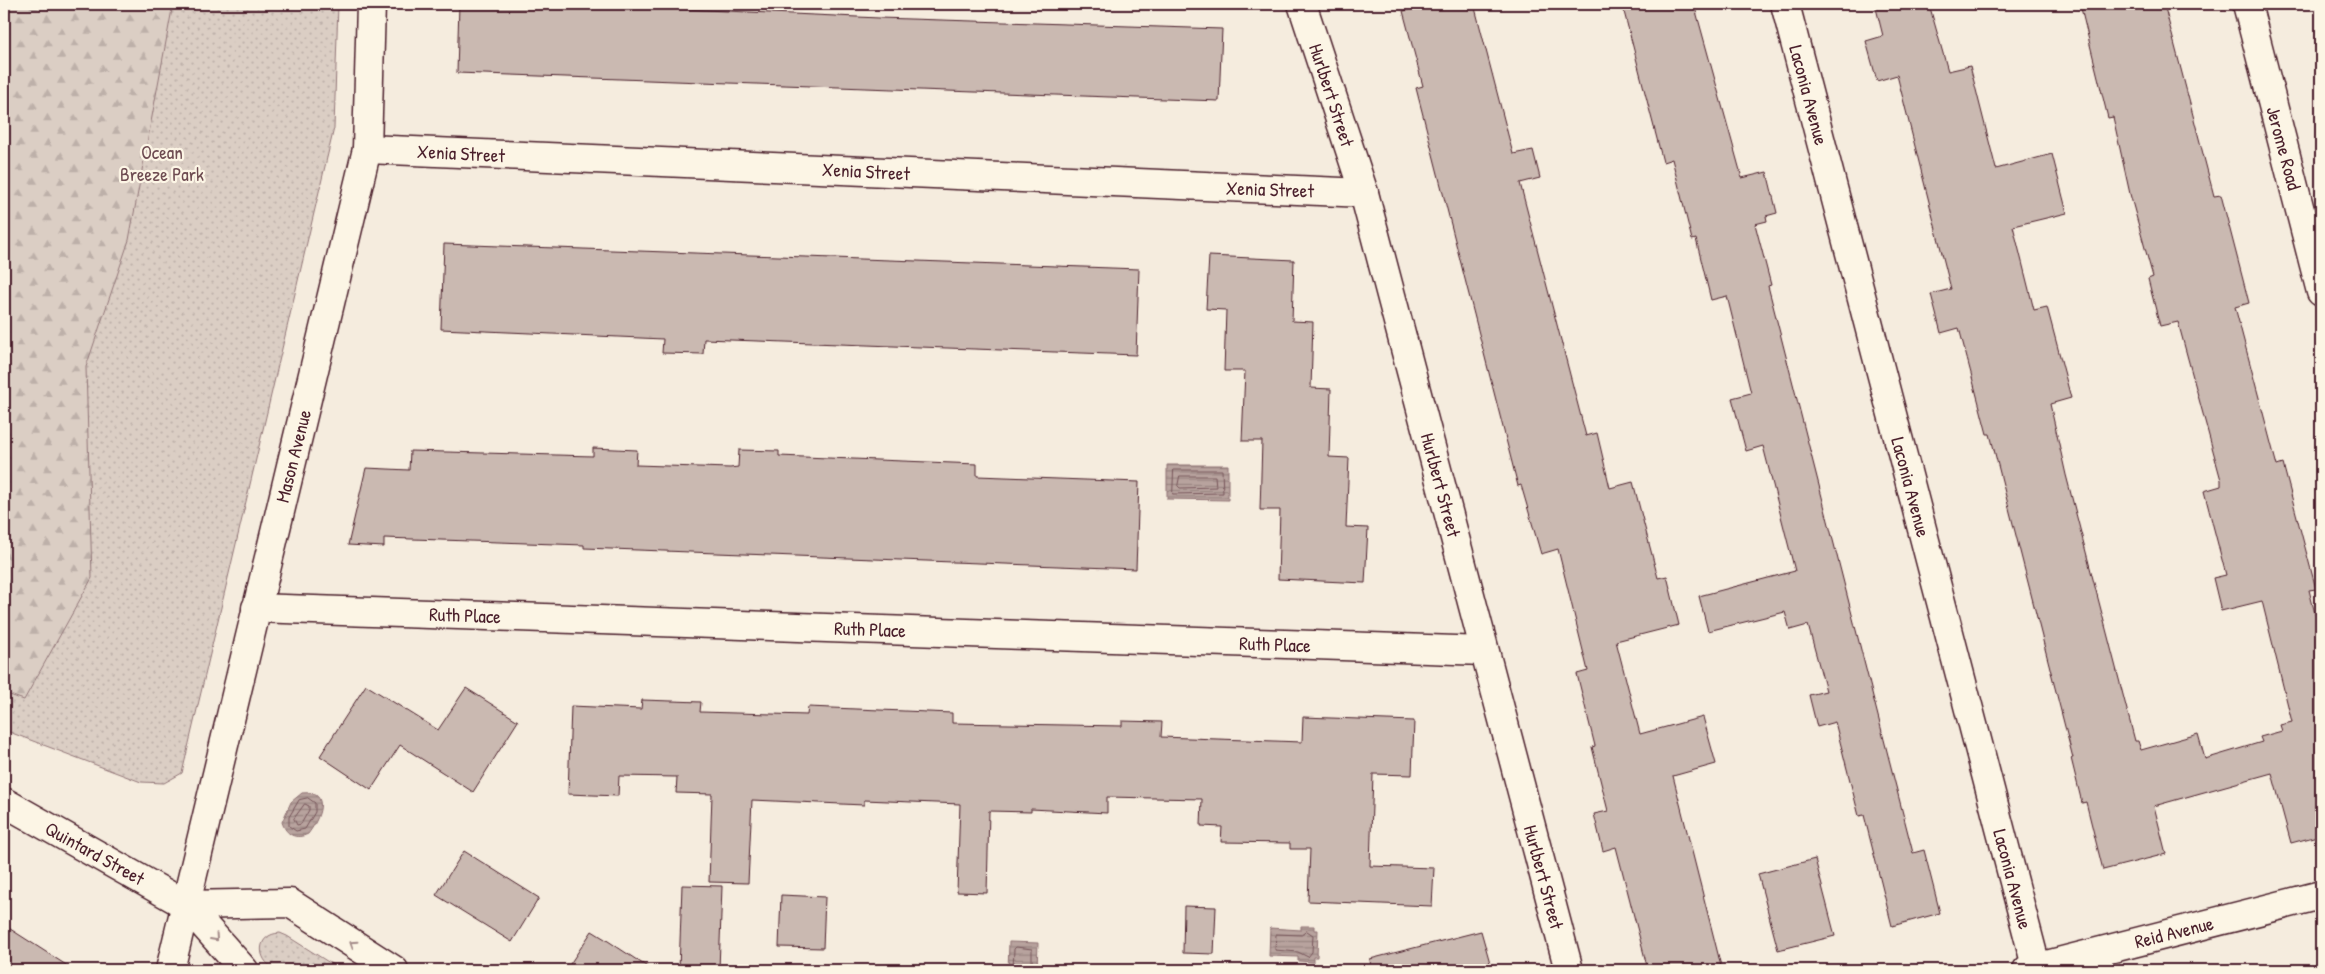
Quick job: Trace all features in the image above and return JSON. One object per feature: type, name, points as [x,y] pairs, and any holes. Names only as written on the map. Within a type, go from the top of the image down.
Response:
[{"type":"street","name":"Mason Avenue","points":[[170,970],[367,149],[371,4]]},
{"type":"street","name":"Hurlbert Street","points":[[1302,4],[1364,193],[1569,970]]},
{"type":"street","name":"Laconia Avenue","points":[[1785,4],[2033,969]]},
{"type":"street","name":"Jerome Road","points":[[2247,4],[2321,292]]},
{"type":"street","name":"Xenia Street","points":[[367,149],[1364,193]]},
{"type":"street","name":"Ruth Place","points":[[256,608],[1484,651]]},
{"type":"street","name":"Quintard Street","points":[[4,802],[186,905],[244,970]]},
{"type":"street","name":"Reid Avenue","points":[[2033,969],[2321,895]]},
{"type":"street","points":[[186,905],[290,903],[394,970]]},
{"type":"green space","name":"Ocean Breeze Park","points":[[4,4],[338,4],[334,128],[182,773],[164,783],[141,782],[4,730]]},
{"type":"green space","points":[[4,4],[173,4],[129,240],[86,367],[92,578],[24,700],[4,693]]},
{"type":"green space","points":[[280,933],[341,970],[296,972],[275,969],[264,960],[261,948],[266,938],[272,934]]},
{"type":"water","points":[[1167,465],[1228,465],[1228,500],[1167,499]]},
{"type":"water","points":[[302,793],[311,793],[317,796],[320,801],[320,807],[316,821],[308,834],[296,836],[286,830],[282,822],[291,802]]},
{"type":"water","points":[[1301,926],[1314,926],[1314,930],[1318,930],[1317,957],[1313,957],[1313,962],[1298,961],[1298,957],[1269,956],[1270,928],[1301,930]]},
{"type":"water","points":[[1009,942],[1038,943],[1037,970],[1008,970]]},
{"type":"building","points":[[459,4],[618,8],[618,6],[879,18],[1222,29],[1219,101],[457,73]]},
{"type":"building","points":[[1433,4],[1474,4],[1513,154],[1533,150],[1540,178],[1520,183],[1586,436],[1597,433],[1610,488],[1633,482],[1658,578],[1667,576],[1679,625],[1616,641],[1640,734],[1703,717],[1716,764],[1673,776],[1722,970],[1648,970],[1616,847],[1603,851],[1594,814],[1608,811],[1592,747],[1595,746],[1577,674],[1588,671],[1558,549],[1541,554],[1521,485],[1518,486],[1416,88],[1423,86],[1403,11]]},
{"type":"building","points":[[1622,4],[1694,4],[1742,178],[1767,172],[1777,213],[1766,216],[1767,221],[1755,224],[1771,285],[1768,286],[1913,853],[1924,850],[1940,913],[1892,926],[1864,815],[1859,816],[1835,722],[1817,727],[1809,695],[1826,691],[1808,625],[1790,630],[1785,612],[1708,631],[1699,596],[1795,571],[1763,446],[1746,451],[1732,398],[1751,393],[1727,296],[1711,300],[1696,239],[1692,240],[1672,159],[1663,162]]},
{"type":"building","points":[[1875,4],[1929,4],[1948,71],[1970,66],[1996,169],[2052,154],[2067,213],[2013,226],[2034,310],[2047,307],[2071,398],[2050,404],[2066,475],[2135,741],[2138,741],[2141,750],[2198,734],[2205,759],[2262,742],[2260,737],[2282,731],[2280,725],[2292,722],[2262,601],[2221,611],[2213,578],[2226,575],[2204,491],[2221,486],[2221,480],[2178,322],[2160,326],[2148,279],[2153,277],[2130,194],[2113,117],[2108,118],[2080,4],[2164,4],[2214,196],[2221,195],[2249,303],[2235,307],[2277,466],[2283,464],[2316,589],[2309,590],[2321,637],[2321,835],[2291,843],[2272,773],[2154,806],[2166,854],[2103,870],[2086,802],[2082,803],[2071,758],[2073,758],[1990,434],[1987,434],[1959,328],[1941,333],[1931,294],[1951,289],[1897,75],[1877,81],[1866,41],[1883,36]]},
{"type":"building","points":[[444,244],[1139,269],[1136,355],[704,339],[703,354],[662,353],[663,339],[441,329]]},
{"type":"building","points":[[1209,256],[1294,260],[1292,321],[1313,322],[1311,388],[1331,389],[1329,457],[1349,458],[1346,527],[1368,528],[1365,583],[1278,579],[1280,510],[1260,510],[1262,441],[1242,441],[1245,371],[1224,371],[1226,310],[1206,309]]},
{"type":"building","points":[[593,448],[637,450],[636,465],[730,468],[738,467],[739,450],[779,451],[779,456],[977,464],[977,476],[1139,482],[1136,569],[584,548],[584,545],[384,538],[384,547],[348,545],[366,468],[409,470],[410,451],[593,456]]},
{"type":"building","points":[[366,685],[438,730],[466,688],[518,721],[473,792],[400,745],[371,790],[320,756]]},
{"type":"building","points":[[642,700],[701,702],[700,712],[807,715],[808,707],[952,713],[952,723],[1122,726],[1122,721],[1162,722],[1161,737],[1302,742],[1303,717],[1414,721],[1412,775],[1373,774],[1370,866],[1434,868],[1432,906],[1308,901],[1310,849],[1290,849],[1290,843],[1221,842],[1222,827],[1201,826],[1202,799],[1107,797],[1107,813],[1031,809],[1031,812],[989,811],[987,893],[957,892],[960,804],[864,800],[864,805],[752,800],[748,883],[709,882],[712,794],[676,793],[677,777],[619,776],[618,796],[568,794],[571,706],[641,709]]},
{"type":"building","points":[[464,851],[539,898],[512,942],[436,895]]},
{"type":"building","points":[[1815,859],[1835,936],[1778,950],[1758,874]]},
{"type":"building","points":[[682,885],[722,886],[719,970],[679,970]]},
{"type":"building","points":[[781,895],[825,897],[823,948],[779,947]]},
{"type":"building","points":[[1184,906],[1216,907],[1214,954],[1183,953]]},
{"type":"building","points":[[4,925],[74,970],[4,970]]},
{"type":"building","points":[[592,931],[605,939],[652,970],[566,970]]},
{"type":"building","points":[[1481,931],[1492,970],[1371,970],[1370,959]]}]
